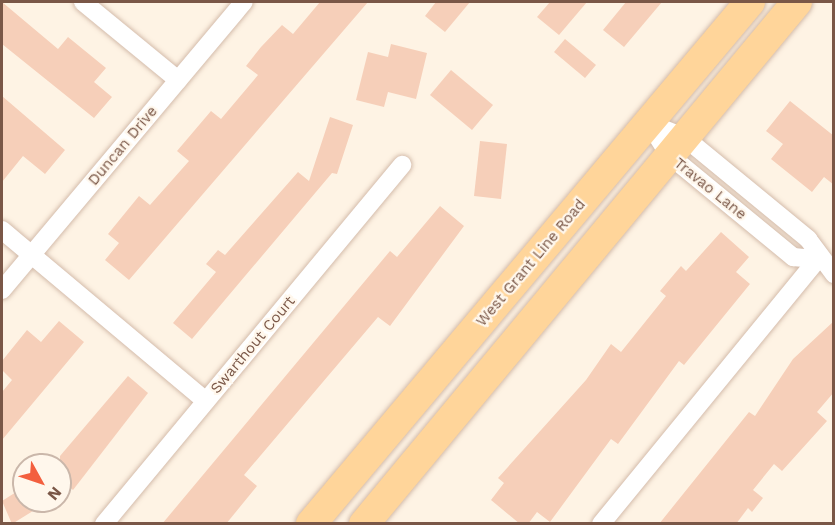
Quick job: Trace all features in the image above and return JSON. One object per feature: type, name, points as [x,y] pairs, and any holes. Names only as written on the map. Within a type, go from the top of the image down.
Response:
[{"type":"main road","name":"West Grant Line Road","points":[[311,524],[750,2]]},
{"type":"main road","points":[[364,524],[797,2]]},
{"type":"street","points":[[83,2],[178,80]]},
{"type":"street","name":"Duncan Drive","points":[[2,290],[244,2]]},
{"type":"street","name":"Travao Lane","points":[[649,123],[793,257],[818,259]]},
{"type":"street","name":"Swarthout Court","points":[[104,524],[402,165]]},
{"type":"street","points":[[2,230],[206,401]]},
{"type":"street","points":[[601,524],[818,259],[834,274]]},
{"type":"building","points":[[2,2],[58,49],[68,37],[106,68],[94,82],[112,97],[94,118],[2,44]]},
{"type":"building","points":[[320,2],[368,2],[129,280],[105,260],[119,243],[108,234],[139,196],[150,205],[189,161],[177,151],[211,111],[221,119],[258,75],[246,66],[261,47],[282,25],[293,34]]},
{"type":"building","points":[[436,2],[470,2],[445,32],[425,16]]},
{"type":"building","points":[[550,2],[587,2],[559,35],[537,17]]},
{"type":"building","points":[[626,2],[662,2],[624,47],[603,30]]},
{"type":"building","points":[[565,39],[596,65],[585,78],[554,52]]},
{"type":"building","points":[[391,44],[427,53],[416,99],[388,92],[384,107],[356,100],[368,52],[388,57]]},
{"type":"building","points":[[451,70],[493,105],[472,130],[430,95]]},
{"type":"building","points":[[2,96],[65,150],[45,174],[23,156],[2,182]]},
{"type":"building","points":[[790,101],[834,136],[834,185],[824,177],[812,192],[771,159],[783,144],[766,131]]},
{"type":"building","points":[[330,117],[353,125],[337,174],[332,173],[192,339],[173,323],[216,272],[206,264],[218,250],[225,255],[298,172],[309,181]]},
{"type":"building","points":[[480,141],[507,144],[501,199],[474,196]]},
{"type":"building","points":[[440,206],[464,226],[390,326],[378,317],[244,475],[257,486],[226,524],[162,524],[390,251],[397,257]]},
{"type":"building","points":[[721,232],[749,257],[736,272],[750,284],[684,365],[679,361],[618,444],[611,439],[550,522],[537,512],[528,524],[520,524],[491,500],[504,483],[498,478],[586,380],[611,344],[621,352],[666,296],[660,291],[681,266],[686,271]]},
{"type":"building","points":[[59,321],[84,342],[2,440],[2,392],[12,380],[2,370],[2,361],[27,330],[41,342]]},
{"type":"building","points":[[834,321],[834,392],[817,412],[827,421],[782,471],[774,464],[753,490],[763,498],[752,512],[748,508],[736,524],[659,524],[749,412],[755,416],[793,359]]},
{"type":"building","points":[[128,376],[148,393],[73,490],[72,453],[63,453]]},
{"type":"building","points":[[12,495],[12,513],[30,513],[12,524],[2,501]]}]
